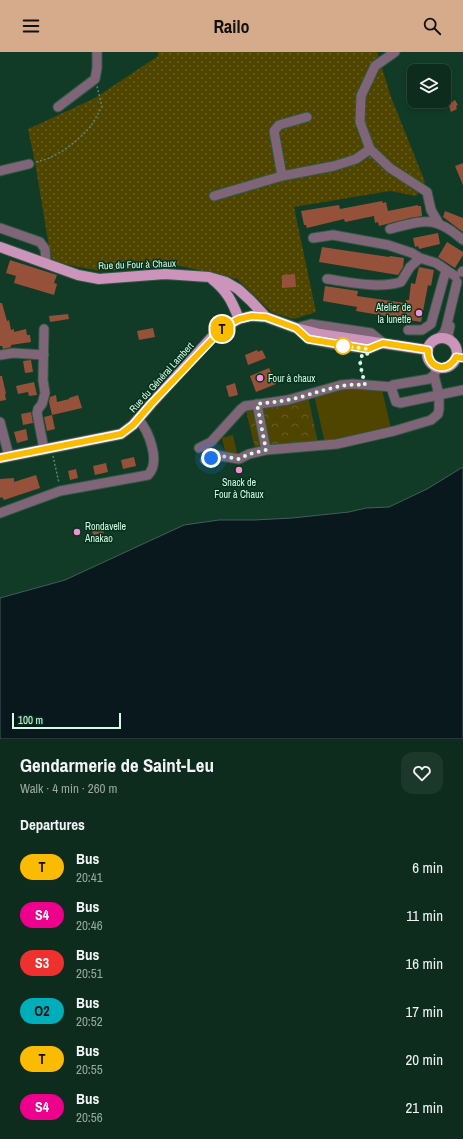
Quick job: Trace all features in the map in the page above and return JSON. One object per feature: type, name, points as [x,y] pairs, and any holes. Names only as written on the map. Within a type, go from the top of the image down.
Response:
[{"type":"main road","name":"Rue du Four à Chaux","points":[[0,247],[78,275],[99,279],[165,274],[209,277],[226,282],[238,289],[266,317]]},
{"type":"main road","points":[[209,277],[222,288],[233,302],[239,319]]},
{"type":"main road","name":"Rue du Général Lambert","points":[[4,457],[121,434],[133,425],[212,338],[224,327],[239,319],[252,316],[266,317],[296,328],[320,334],[428,350]]},
{"type":"main road","points":[[438,339],[450,340],[456,348],[459,358],[447,367],[436,371],[427,354],[431,343],[438,339]]},
{"type":"street","points":[[58,107],[95,79],[97,52]]},
{"type":"street","points":[[395,52],[375,66],[361,96],[360,122],[370,149],[390,168],[427,192],[431,210],[438,222]]},
{"type":"street","points":[[282,176],[274,131],[279,125],[307,117]]},
{"type":"street","points":[[214,196],[282,176],[341,164],[356,159],[370,149]]},
{"type":"street","points":[[0,171],[29,164]]},
{"type":"street","points":[[390,229],[429,221],[438,222],[454,232],[463,240]]},
{"type":"street","points":[[0,228],[40,242],[45,249],[46,263]]},
{"type":"street","points":[[313,238],[332,235],[388,245],[436,263],[446,270],[461,277]]},
{"type":"street","points":[[327,279],[361,284],[395,284],[401,282],[410,267],[420,258]]},
{"type":"street","points":[[408,330],[422,330],[431,324],[446,270]]},
{"type":"street","points":[[438,339],[444,333],[446,328],[461,277]]},
{"type":"street","points":[[450,340],[448,334],[461,277]]},
{"type":"street","points":[[296,328],[308,339],[368,349],[383,343]]},
{"type":"street","points":[[44,329],[44,394],[42,404],[37,413],[48,448]]},
{"type":"street","points":[[0,355],[13,353],[44,355]]},
{"type":"street","points":[[199,448],[210,442],[245,406],[288,400],[335,386],[353,384],[392,387],[393,385],[398,384],[428,380],[436,371]]},
{"type":"street","points":[[205,460],[215,455],[239,459],[249,454],[266,450],[337,444],[394,431],[431,420],[438,414],[439,396],[436,371]]},
{"type":"street","points":[[392,387],[396,402],[400,403],[463,390]]},
{"type":"street","points":[[257,404],[266,450]]},
{"type":"street","points":[[0,513],[60,491],[148,475],[152,471],[154,465],[154,456],[144,425],[138,418]]},
{"type":"street","points":[[0,422],[4,457]]},
{"type":"path","points":[[29,164],[44,160],[68,148],[91,125],[102,107],[95,79]]},
{"type":"path","points":[[365,385],[360,364],[362,355],[367,355],[368,349]]},
{"type":"path","points":[[48,448],[60,491]]},
{"type":"green space","points":[[158,52],[377,52],[391,97],[425,182],[416,196],[390,191],[294,207],[316,312],[294,319],[271,312],[237,279],[181,266],[100,271],[59,263],[51,259],[28,129],[95,98],[158,56]]},
{"type":"green space","points":[[380,381],[391,428],[325,443],[314,395]]},
{"type":"green space","points":[[308,396],[318,443],[257,457],[246,410]]},
{"type":"green space","points":[[233,435],[237,453],[226,455],[222,438]]},
{"type":"shaded area","points":[[463,467],[463,739],[0,739],[0,598],[65,580],[184,525],[219,520],[292,518],[349,512],[366,508],[389,507],[427,489]]},
{"type":"building","points":[[455,100],[458,105],[456,106],[457,109],[451,112],[450,108],[451,108],[451,102]]},
{"type":"building","points":[[463,163],[463,185],[455,166]]},
{"type":"building","points":[[382,201],[383,203],[386,202],[388,211],[418,205],[421,206],[422,216],[379,226],[378,222],[375,223],[374,216],[345,222],[344,219],[307,228],[306,225],[304,225],[301,211],[339,205],[340,209]]},
{"type":"building","points":[[445,211],[463,218],[463,232],[443,217]]},
{"type":"building","points":[[438,233],[440,244],[419,249],[418,246],[415,247],[413,238]]},
{"type":"building","points":[[447,242],[463,252],[463,255],[455,268],[438,257]]},
{"type":"building","points":[[322,247],[404,258],[403,267],[398,275],[319,262]]},
{"type":"building","points":[[10,260],[57,275],[54,283],[57,284],[54,295],[14,283],[16,276],[6,273]]},
{"type":"building","points":[[419,267],[434,270],[431,286],[428,285],[421,322],[356,311],[357,307],[323,301],[325,286],[358,291],[357,296],[405,303],[406,300],[409,300],[411,283],[415,284]]},
{"type":"building","points":[[295,274],[296,287],[282,288],[282,275]]},
{"type":"building","points":[[0,303],[2,303],[7,321],[9,320],[11,330],[14,329],[14,332],[26,329],[27,335],[30,335],[31,342],[11,345],[11,347],[3,349],[2,346],[0,346]]},
{"type":"building","points":[[68,314],[69,319],[50,322],[49,316]]},
{"type":"building","points":[[153,328],[155,337],[139,340],[137,331]]},
{"type":"building","points":[[257,350],[258,352],[262,350],[266,358],[248,365],[245,355]]},
{"type":"building","points":[[31,360],[33,372],[25,373],[23,361]]},
{"type":"building","points":[[269,368],[276,384],[256,392],[250,376]]},
{"type":"building","points":[[0,376],[2,376],[6,400],[0,401]]},
{"type":"building","points":[[34,382],[37,395],[29,396],[28,392],[18,394],[16,386]]},
{"type":"building","points":[[235,383],[238,395],[229,397],[226,386]]},
{"type":"building","points":[[56,395],[57,402],[78,395],[82,408],[52,415],[49,402],[50,397]]},
{"type":"building","points":[[31,412],[33,423],[23,425],[21,414]]},
{"type":"building","points":[[52,415],[55,429],[47,431],[44,417]]},
{"type":"building","points":[[26,429],[28,440],[17,443],[14,432]]},
{"type":"building","points":[[134,457],[136,466],[123,469],[121,460]]},
{"type":"building","points":[[106,463],[108,472],[95,475],[93,466]]},
{"type":"building","points":[[76,469],[78,478],[70,480],[68,471]]},
{"type":"building","points":[[36,475],[40,488],[4,500],[2,497],[0,498],[0,479],[14,478],[14,482]]},
{"type":"building","points":[[102,524],[104,533],[93,535],[91,526]]},
{"type":"bus line","name":"T","points":[[0,458],[121,434],[133,425],[212,338],[224,327],[239,319],[252,316],[266,317],[296,328],[308,339],[342,346],[369,349],[383,343],[428,350],[428,359],[434,365],[443,368],[451,364],[456,357],[463,358]]},
{"type":"place","name":"Atelier de la lunette","points":[[419,313]]},
{"type":"place","name":"Four à chaux","points":[[260,378]]},
{"type":"place","name":"Snack de Four à Chaux","points":[[239,470]]},
{"type":"place","name":"Rondavelle Anakao","points":[[77,532]]},
{"type":"route","points":[[211,458],[215,455],[239,459],[249,454],[266,450],[257,404],[288,400],[335,386],[353,384],[365,385],[360,364],[362,355],[367,355],[368,349],[343,346]]}]
